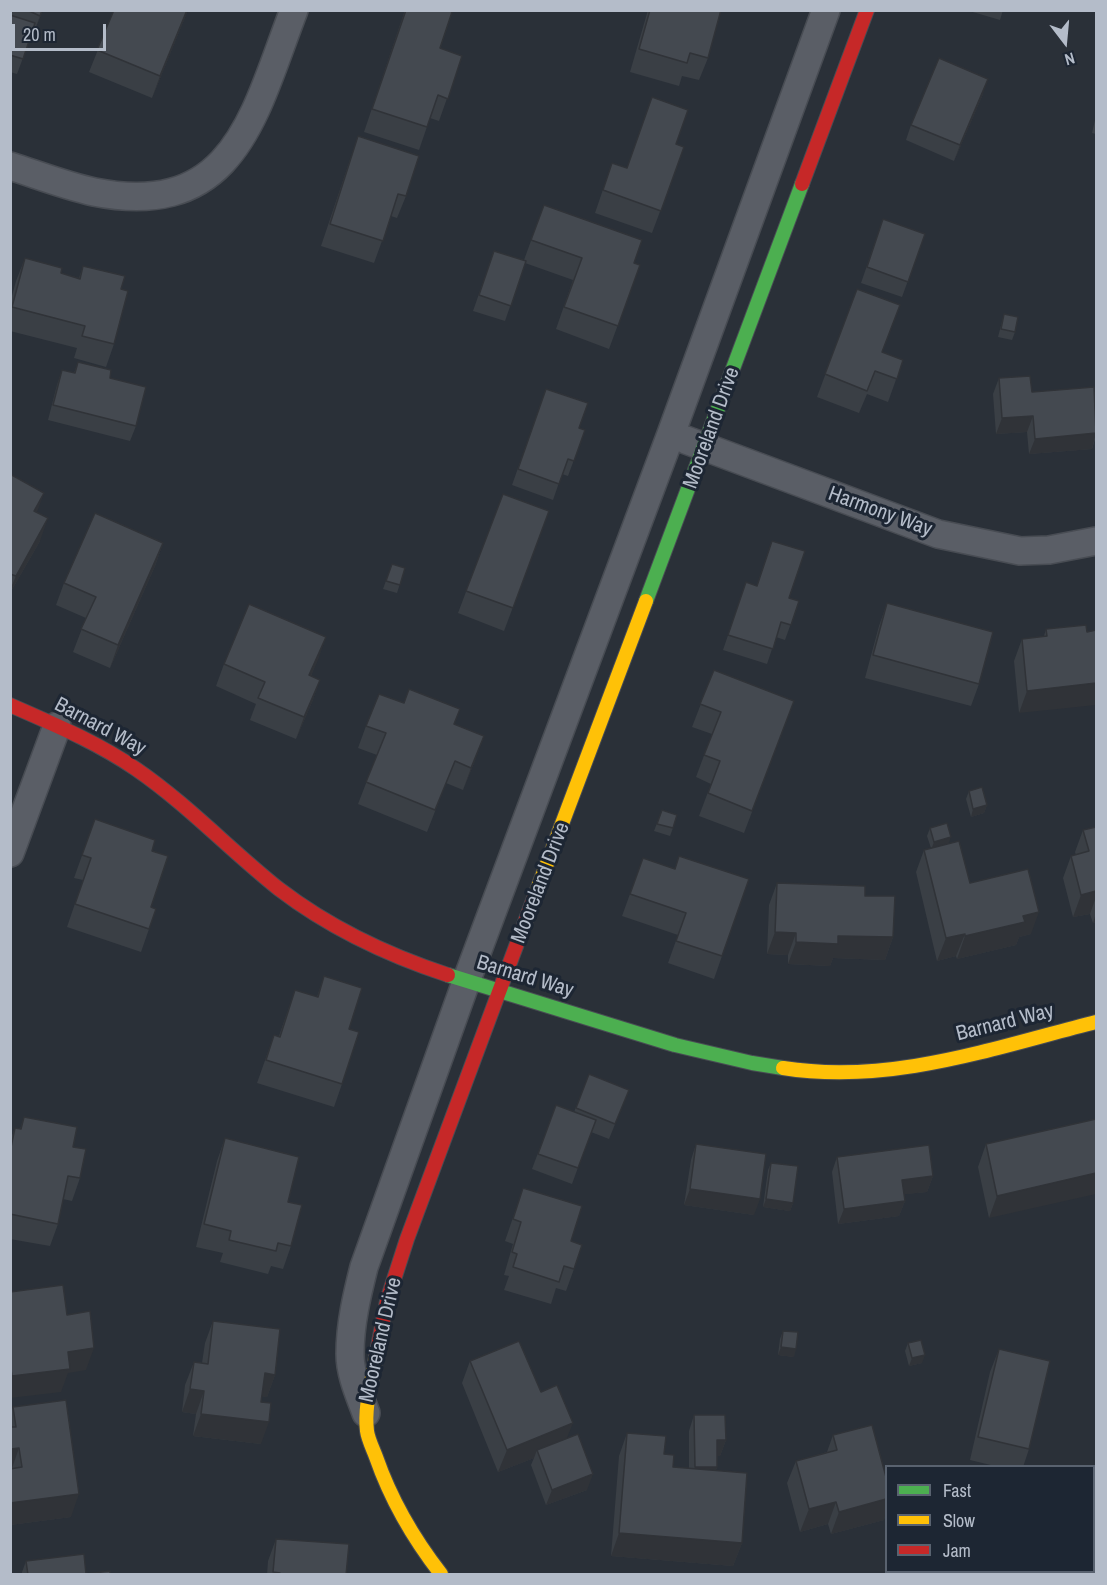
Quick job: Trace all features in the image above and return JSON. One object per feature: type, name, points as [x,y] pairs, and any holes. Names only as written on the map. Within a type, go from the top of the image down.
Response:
[{"type":"street","points":[[10,166],[92,192],[128,197],[161,195],[190,185],[216,170],[236,147],[252,120],[294,10]]},
{"type":"street","name":"Mooreland Drive","points":[[441,1575],[419,1546],[383,1477],[355,1381],[350,1355],[353,1312],[364,1267],[466,982],[671,434],[825,10]]},
{"type":"street","name":"Mooreland Drive","points":[[366,1423],[387,1301],[403,1249],[705,448],[867,10]]},
{"type":"street","name":"Harmony Way","points":[[671,434],[938,534],[1020,551],[1049,550],[1096,541]]},
{"type":"street","name":"Barnard Way","points":[[10,705],[112,754],[150,778],[252,868],[321,919],[386,954],[500,992],[733,1059],[778,1068],[825,1073],[872,1072],[921,1065],[1017,1044],[1096,1022]]},
{"type":"street","points":[[10,854],[57,726]]},
{"type":"building","points":[[27,10],[42,10],[40,16]]},
{"type":"building","points":[[114,10],[187,10],[160,76],[97,50]]},
{"type":"building","points":[[406,10],[448,10],[452,12],[440,48],[462,56],[448,99],[438,95],[427,127],[372,109]]},
{"type":"building","points":[[650,10],[721,10],[708,58],[690,53],[687,63],[639,49]]},
{"type":"building","points":[[10,15],[35,23],[23,59],[10,55]]},
{"type":"building","points":[[939,58],[988,79],[960,145],[911,125]]},
{"type":"building","points":[[652,97],[688,110],[676,144],[684,147],[661,211],[603,190],[612,163],[627,168]]},
{"type":"building","points":[[358,136],[419,156],[406,196],[398,194],[383,241],[330,224]]},
{"type":"building","points":[[544,205],[642,240],[634,263],[640,265],[618,326],[564,307],[582,258],[531,240]]},
{"type":"building","points":[[883,219],[925,234],[908,282],[867,267]]},
{"type":"building","points":[[494,251],[526,261],[511,306],[479,295]]},
{"type":"building","points":[[25,258],[62,268],[61,273],[80,279],[83,266],[125,276],[121,289],[128,291],[114,344],[82,336],[85,326],[12,307]]},
{"type":"building","points":[[857,289],[900,305],[882,352],[903,360],[897,379],[875,371],[867,391],[825,374]]},
{"type":"building","points":[[1004,314],[1018,317],[1015,332],[1001,329]]},
{"type":"building","points":[[78,362],[111,370],[110,378],[146,387],[136,426],[53,405],[62,370],[75,373]]},
{"type":"building","points":[[1030,376],[1032,392],[1094,387],[1096,433],[1035,439],[1033,416],[1002,418],[999,378]]},
{"type":"building","points":[[546,389],[588,403],[579,428],[585,430],[574,461],[568,459],[559,484],[518,469]]},
{"type":"building","points":[[10,474],[44,493],[34,511],[48,518],[16,576],[10,574]]},
{"type":"building","points":[[503,494],[549,511],[513,608],[466,591]]},
{"type":"building","points":[[95,513],[163,543],[118,645],[81,629],[96,597],[64,583]]},
{"type":"building","points":[[772,541],[805,551],[789,598],[799,601],[791,625],[781,622],[773,649],[728,635],[746,582],[757,586]]},
{"type":"building","points":[[392,564],[405,568],[400,585],[386,581]]},
{"type":"building","points":[[887,603],[993,632],[979,684],[873,655]]},
{"type":"building","points":[[249,604],[326,637],[309,675],[320,680],[304,717],[258,698],[265,682],[224,664]]},
{"type":"building","points":[[1086,625],[1087,632],[1096,630],[1096,683],[1027,691],[1022,639],[1047,636],[1046,629]]},
{"type":"building","points":[[714,670],[794,701],[752,811],[708,793],[720,761],[704,755],[721,712],[700,704]]},
{"type":"building","points":[[409,689],[460,709],[454,724],[484,736],[471,768],[455,761],[435,810],[366,782],[386,733],[366,726],[379,694],[404,703]]},
{"type":"building","points":[[982,787],[987,805],[973,809],[969,791]]},
{"type":"building","points":[[662,810],[677,815],[673,828],[657,824]]},
{"type":"building","points":[[95,819],[155,840],[152,851],[168,856],[151,907],[156,909],[149,929],[75,904],[91,858],[82,855]]},
{"type":"building","points":[[947,823],[951,837],[934,842],[930,828]]},
{"type":"building","points":[[1096,827],[1096,891],[1081,895],[1071,856],[1089,851],[1083,830]]},
{"type":"building","points":[[959,841],[970,883],[1028,869],[1039,912],[1023,916],[1025,922],[965,936],[965,934],[946,938],[924,850]]},
{"type":"building","points":[[679,856],[749,879],[722,956],[676,941],[686,913],[630,894],[643,858],[675,869]]},
{"type":"building","points":[[777,883],[865,886],[865,896],[895,896],[893,937],[838,936],[838,944],[796,942],[796,933],[775,932]]},
{"type":"building","points":[[324,976],[362,988],[349,1029],[359,1032],[342,1084],[266,1060],[274,1035],[280,1037],[295,990],[318,997]]},
{"type":"building","points":[[589,1074],[629,1090],[615,1124],[576,1108]]},
{"type":"building","points":[[556,1105],[596,1120],[578,1168],[538,1154]]},
{"type":"building","points":[[24,1117],[77,1127],[73,1147],[86,1149],[80,1178],[68,1176],[58,1224],[10,1214],[10,1152],[15,1128],[21,1129]]},
{"type":"building","points":[[1096,1119],[1096,1173],[997,1196],[986,1144]]},
{"type":"building","points":[[225,1138],[299,1157],[288,1202],[302,1205],[291,1246],[278,1243],[276,1251],[229,1240],[231,1231],[204,1224]]},
{"type":"building","points":[[696,1144],[766,1154],[760,1199],[690,1189]]},
{"type":"building","points":[[929,1145],[933,1176],[902,1180],[905,1201],[844,1209],[837,1157]]},
{"type":"building","points":[[771,1163],[798,1166],[793,1203],[766,1199]]},
{"type":"building","points":[[523,1188],[582,1206],[571,1241],[582,1245],[574,1269],[564,1266],[559,1282],[513,1267],[517,1254],[512,1252],[521,1222],[513,1219]]},
{"type":"building","points":[[63,1285],[67,1315],[90,1311],[94,1348],[68,1352],[70,1369],[12,1376],[10,1292]]},
{"type":"building","points":[[213,1321],[280,1329],[275,1375],[265,1373],[261,1402],[271,1403],[269,1422],[201,1414],[204,1391],[190,1389],[194,1362],[208,1364]]},
{"type":"building","points":[[783,1331],[798,1332],[796,1349],[781,1347]]},
{"type":"building","points":[[921,1340],[925,1355],[912,1358],[908,1343]]},
{"type":"building","points":[[519,1341],[541,1392],[557,1385],[573,1423],[507,1450],[470,1361]]},
{"type":"building","points":[[999,1349],[1050,1361],[1029,1449],[978,1437]]},
{"type":"building","points":[[66,1400],[79,1494],[10,1503],[10,1469],[22,1467],[19,1448],[10,1448],[10,1427],[16,1427],[13,1407]]},
{"type":"building","points":[[694,1415],[725,1415],[726,1440],[717,1440],[717,1467],[695,1467]]},
{"type":"building","points":[[872,1425],[885,1473],[885,1499],[839,1512],[836,1502],[809,1509],[796,1461],[837,1450],[833,1435]]},
{"type":"building","points":[[627,1433],[666,1436],[664,1454],[674,1455],[673,1467],[747,1473],[742,1543],[619,1533]]},
{"type":"building","points":[[578,1434],[593,1474],[552,1490],[537,1450]]},
{"type":"building","points":[[276,1539],[349,1544],[346,1575],[280,1575],[280,1573],[273,1572]]},
{"type":"building","points":[[84,1554],[86,1574],[110,1571],[110,1575],[28,1575],[26,1561]]},
{"type":"traffic: fast","points":[[646,601],[802,184]]},
{"type":"traffic: fast","points":[[448,975],[675,1045],[783,1068]]},
{"type":"traffic: slow","points":[[534,898],[646,601]]},
{"type":"traffic: slow","points":[[783,1068],[823,1072],[863,1072],[902,1068],[980,1052],[1096,1022]]},
{"type":"traffic: slow","points":[[376,1357],[367,1412],[368,1437],[396,1503],[421,1547],[441,1574]]},
{"type":"traffic: jam","points":[[802,184],[867,10]]},
{"type":"traffic: jam","points":[[10,705],[90,742],[136,769],[173,797],[279,889],[318,916],[403,959],[448,975]]},
{"type":"traffic: jam","points":[[376,1357],[387,1301],[407,1239],[534,898]]}]
